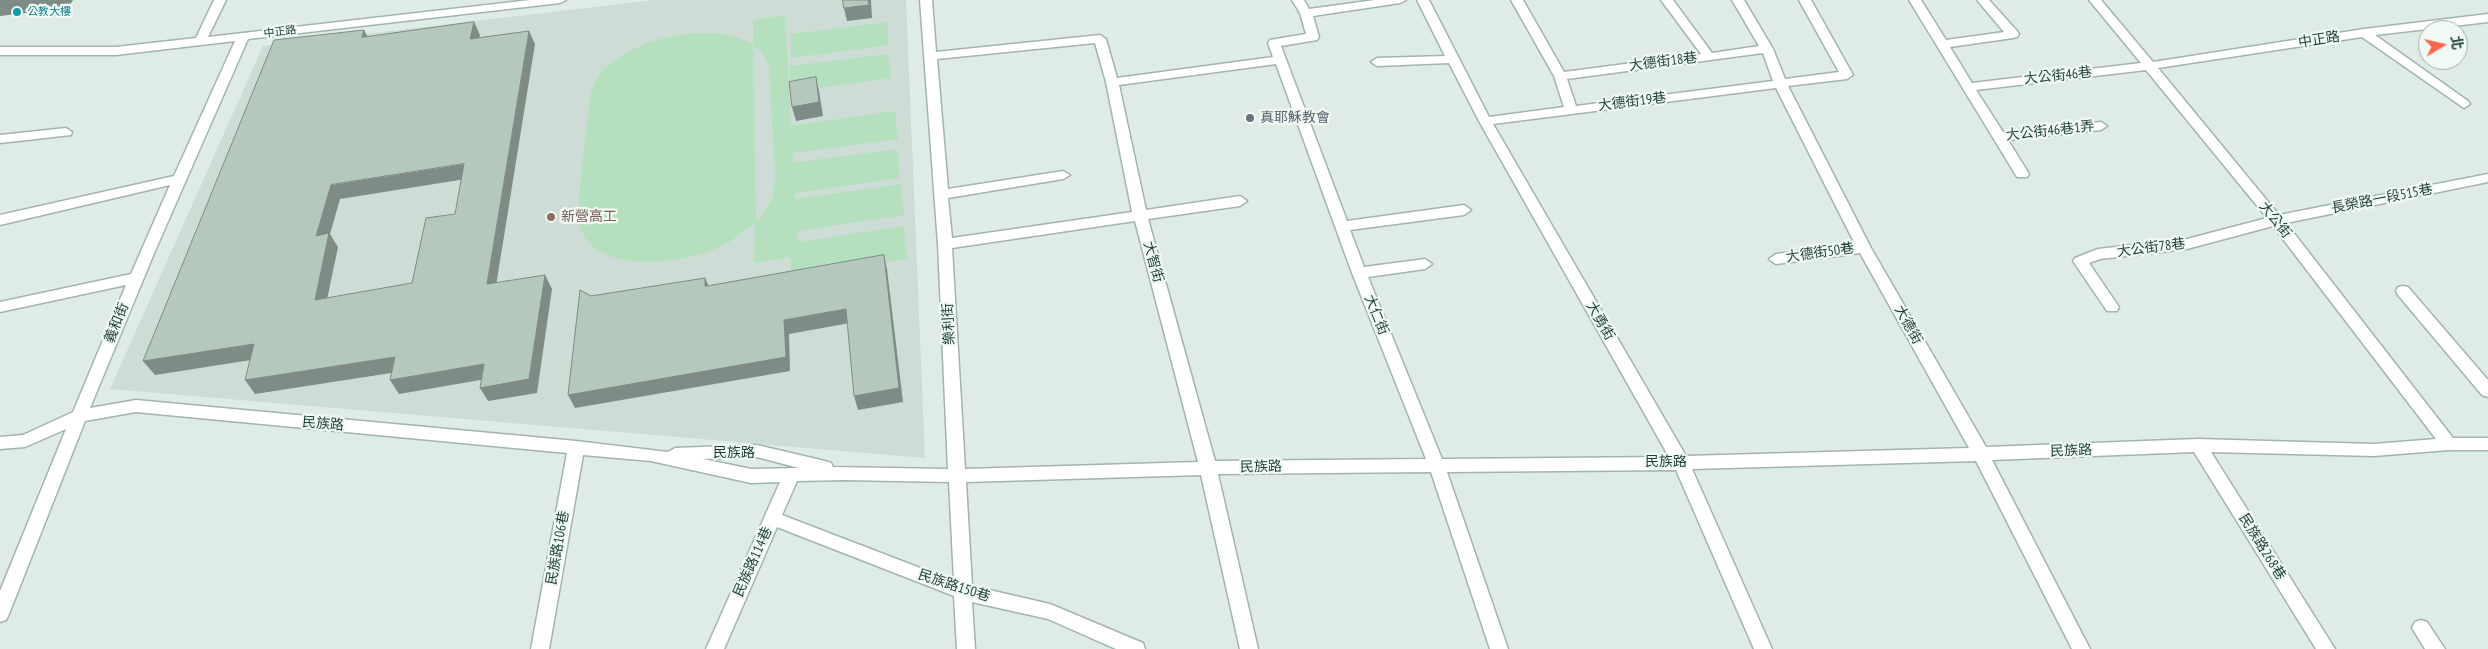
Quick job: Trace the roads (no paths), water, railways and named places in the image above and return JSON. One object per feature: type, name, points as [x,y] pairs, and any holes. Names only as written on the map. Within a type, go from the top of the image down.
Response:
[{"type":"street","points":[[200,42],[220,0]]},
{"type":"street","name":"中正路","points":[[0,51],[116,51],[243,37],[449,6],[560,0]]},
{"type":"street","name":"樂利街","points":[[926,0],[945,244],[966,649]]},
{"type":"street","points":[[1302,7],[1400,0]]},
{"type":"street","name":"大勇街","points":[[1423,0],[1485,121],[1681,463],[1763,649]]},
{"type":"street","points":[[1517,0],[1560,76],[1571,110]]},
{"type":"street","points":[[1667,0],[1709,57]]},
{"type":"street","name":"大德街","points":[[1738,0],[1767,49],[1780,83],[1864,248],[1981,454],[2082,649]]},
{"type":"street","name":"大德街19巷","points":[[1485,121],[1847,76],[1805,0]]},
{"type":"street","points":[[1915,0],[2022,174]]},
{"type":"street","points":[[1942,44],[2013,34],[1983,0]]},
{"type":"street","name":"大公街","points":[[2095,0],[2276,220],[2449,444]]},
{"type":"street","name":"大仁街","points":[[1302,7],[1313,36],[1274,43],[1359,273],[1436,464],[1499,649]]},
{"type":"street","name":"中正路","points":[[2150,66],[2364,33],[2488,18]]},
{"type":"street","points":[[2364,33],[2464,104]]},
{"type":"street","name":"義和街","points":[[0,614],[136,278],[178,179],[243,37]]},
{"type":"street","name":"大智街","points":[[931,56],[1100,39],[1112,82],[1140,215],[1208,468],[1249,649]]},
{"type":"street","name":"大德街18巷","points":[[1560,76],[1767,49]]},
{"type":"street","points":[[1377,62],[1453,59]]},
{"type":"street","points":[[1112,82],[1280,60]]},
{"type":"street","name":"大公街46巷","points":[[1967,87],[2150,66]]},
{"type":"street","name":"大公街46巷1弄","points":[[1999,136],[2101,126]]},
{"type":"street","points":[[0,138],[66,132]]},
{"type":"street","points":[[941,195],[1063,175]]},
{"type":"street","name":"長榮路一段515巷","points":[[2276,220],[2488,178]]},
{"type":"street","points":[[0,220],[178,179]]},
{"type":"street","points":[[945,244],[1240,201]]},
{"type":"street","points":[[1342,226],[1464,210]]},
{"type":"street","name":"大公街78巷","points":[[2112,307],[2080,260],[2098,254],[2186,244],[2276,220]]},
{"type":"street","name":"大德街50巷","points":[[1776,259],[1864,248]]},
{"type":"street","points":[[1359,273],[1425,264]]},
{"type":"street","points":[[0,306],[136,278]]},
{"type":"street","points":[[2403,291],[2488,390]]},
{"type":"street","name":"民族路","points":[[0,443],[26,441],[79,416],[136,406],[651,455],[751,476],[844,473],[957,476],[1208,468],[1436,464],[1681,463],[2198,445],[2374,450],[2449,444],[2488,444]]},
{"type":"street","name":"民族路268巷","points":[[2198,445],[2326,649]]},
{"type":"street","name":"民族路106巷","points":[[540,649],[576,448]]},
{"type":"street","name":"民族路","points":[[651,455],[757,451],[844,473]]},
{"type":"street","name":"民族路114巷","points":[[715,649],[791,475]]},
{"type":"street","name":"民族路150巷","points":[[772,518],[963,592],[1050,612],[1136,649]]},
{"type":"street","points":[[2421,628],[2436,649]]},
{"type":"place","name":"公教大樓","points":[[17,12]]},
{"type":"place","name":"真耶穌教會","points":[[1250,118]]},
{"type":"place","name":"新營高工","points":[[551,217]]}]
